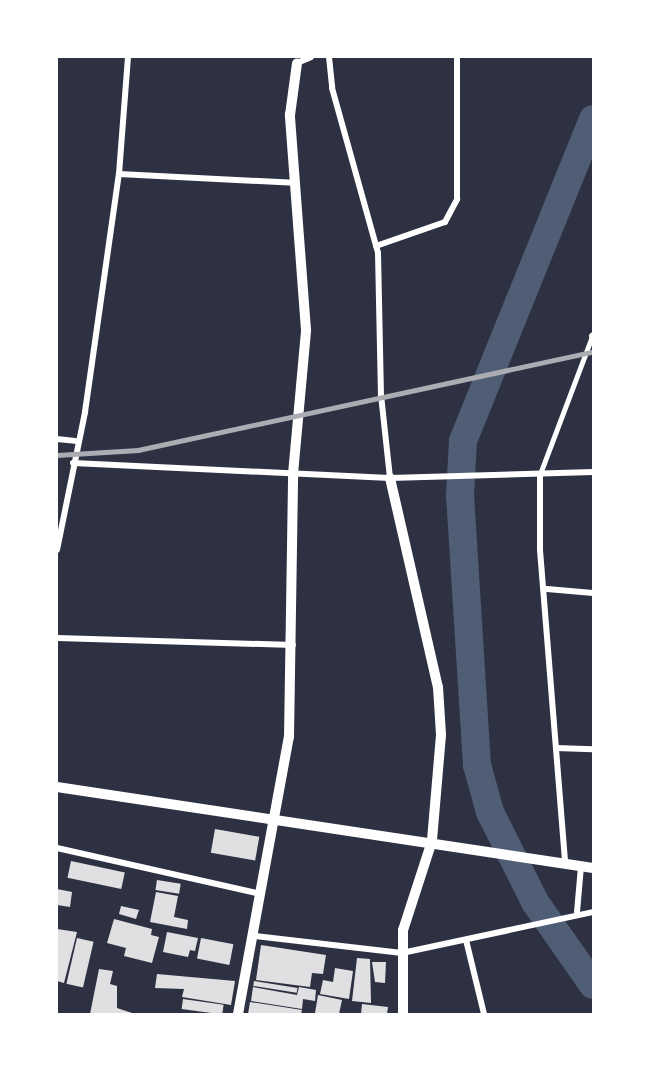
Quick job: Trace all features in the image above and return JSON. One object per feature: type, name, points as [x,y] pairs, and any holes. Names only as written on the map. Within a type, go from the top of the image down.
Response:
[{"type":"street","points":[[57,550],[75,441],[85,412],[119,174],[128,57]]},
{"type":"street","points":[[238,1014],[255,936],[288,737],[294,645],[293,474],[306,330],[290,115],[297,60],[311,57]]},
{"type":"street","points":[[329,57],[332,88],[376,246],[390,478],[438,687],[441,735],[432,841],[406,911],[402,953],[403,1014]]},
{"type":"street","points":[[376,246],[445,222],[457,199],[457,57]]},
{"type":"street","points":[[119,174],[294,183]]},
{"type":"street","points":[[57,439],[75,441]]},
{"type":"street","points":[[73,463],[390,478],[593,471]]},
{"type":"street","points":[[540,474],[540,550],[547,590],[565,863]]},
{"type":"street","points":[[547,590],[593,593]]},
{"type":"street","points":[[57,638],[294,645]]},
{"type":"street","points":[[556,748],[593,749]]},
{"type":"street","points":[[57,787],[275,816],[593,868]]},
{"type":"street","points":[[57,848],[261,894]]},
{"type":"street","points":[[577,912],[581,866]]},
{"type":"street","points":[[255,936],[402,953],[466,940],[534,921],[577,912],[593,912]]},
{"type":"street","points":[[466,940],[484,1014]]},
{"type":"lane","points":[[540,474],[593,336]]},
{"type":"building","points":[[215,829],[259,837],[255,860],[211,853]]},
{"type":"building","points":[[71,861],[125,872],[121,889],[67,878]]},
{"type":"building","points":[[157,880],[181,884],[179,894],[155,890]]},
{"type":"building","points":[[57,889],[72,892],[70,907],[57,905]]},
{"type":"building","points":[[156,892],[178,896],[174,917],[188,920],[187,929],[150,922]]},
{"type":"building","points":[[121,906],[139,910],[136,919],[119,914]]},
{"type":"building","points":[[114,919],[152,929],[151,935],[159,937],[152,963],[124,956],[126,948],[107,943]]},
{"type":"building","points":[[57,929],[77,932],[64,983],[57,981]]},
{"type":"building","points":[[167,932],[198,938],[195,951],[190,950],[188,957],[163,952]]},
{"type":"building","points":[[77,938],[94,942],[83,988],[66,984]]},
{"type":"building","points":[[201,938],[233,944],[229,965],[197,959]]},
{"type":"building","points":[[261,945],[326,955],[323,974],[312,973],[310,987],[256,980]]},
{"type":"building","points":[[357,958],[370,959],[371,1003],[352,1001]]},
{"type":"building","points":[[372,962],[386,962],[385,983],[375,982]]},
{"type":"building","points":[[335,968],[353,971],[349,999],[320,994],[323,980],[333,982]]},
{"type":"building","points":[[99,969],[113,971],[110,984],[117,986],[117,1008],[135,1014],[90,1014]]},
{"type":"building","points":[[157,974],[235,981],[231,1005],[182,997],[184,989],[155,988]]},
{"type":"building","points":[[254,981],[297,988],[297,993],[253,986]]},
{"type":"building","points":[[253,987],[297,995],[299,987],[316,990],[315,1001],[303,999],[302,1009],[251,1001]]},
{"type":"building","points":[[318,995],[342,1000],[339,1014],[315,1013]]},
{"type":"building","points":[[183,999],[224,1005],[222,1014],[182,1009]]},
{"type":"building","points":[[250,1002],[302,1010],[301,1014],[248,1014]]},
{"type":"building","points":[[362,1004],[388,1007],[387,1014],[361,1014]]},
{"type":"waterway","points":[[593,119],[463,441],[460,495],[477,765],[490,812],[535,902],[593,985]]},
{"type":"railway","points":[[57,455],[138,450],[593,352]]}]
